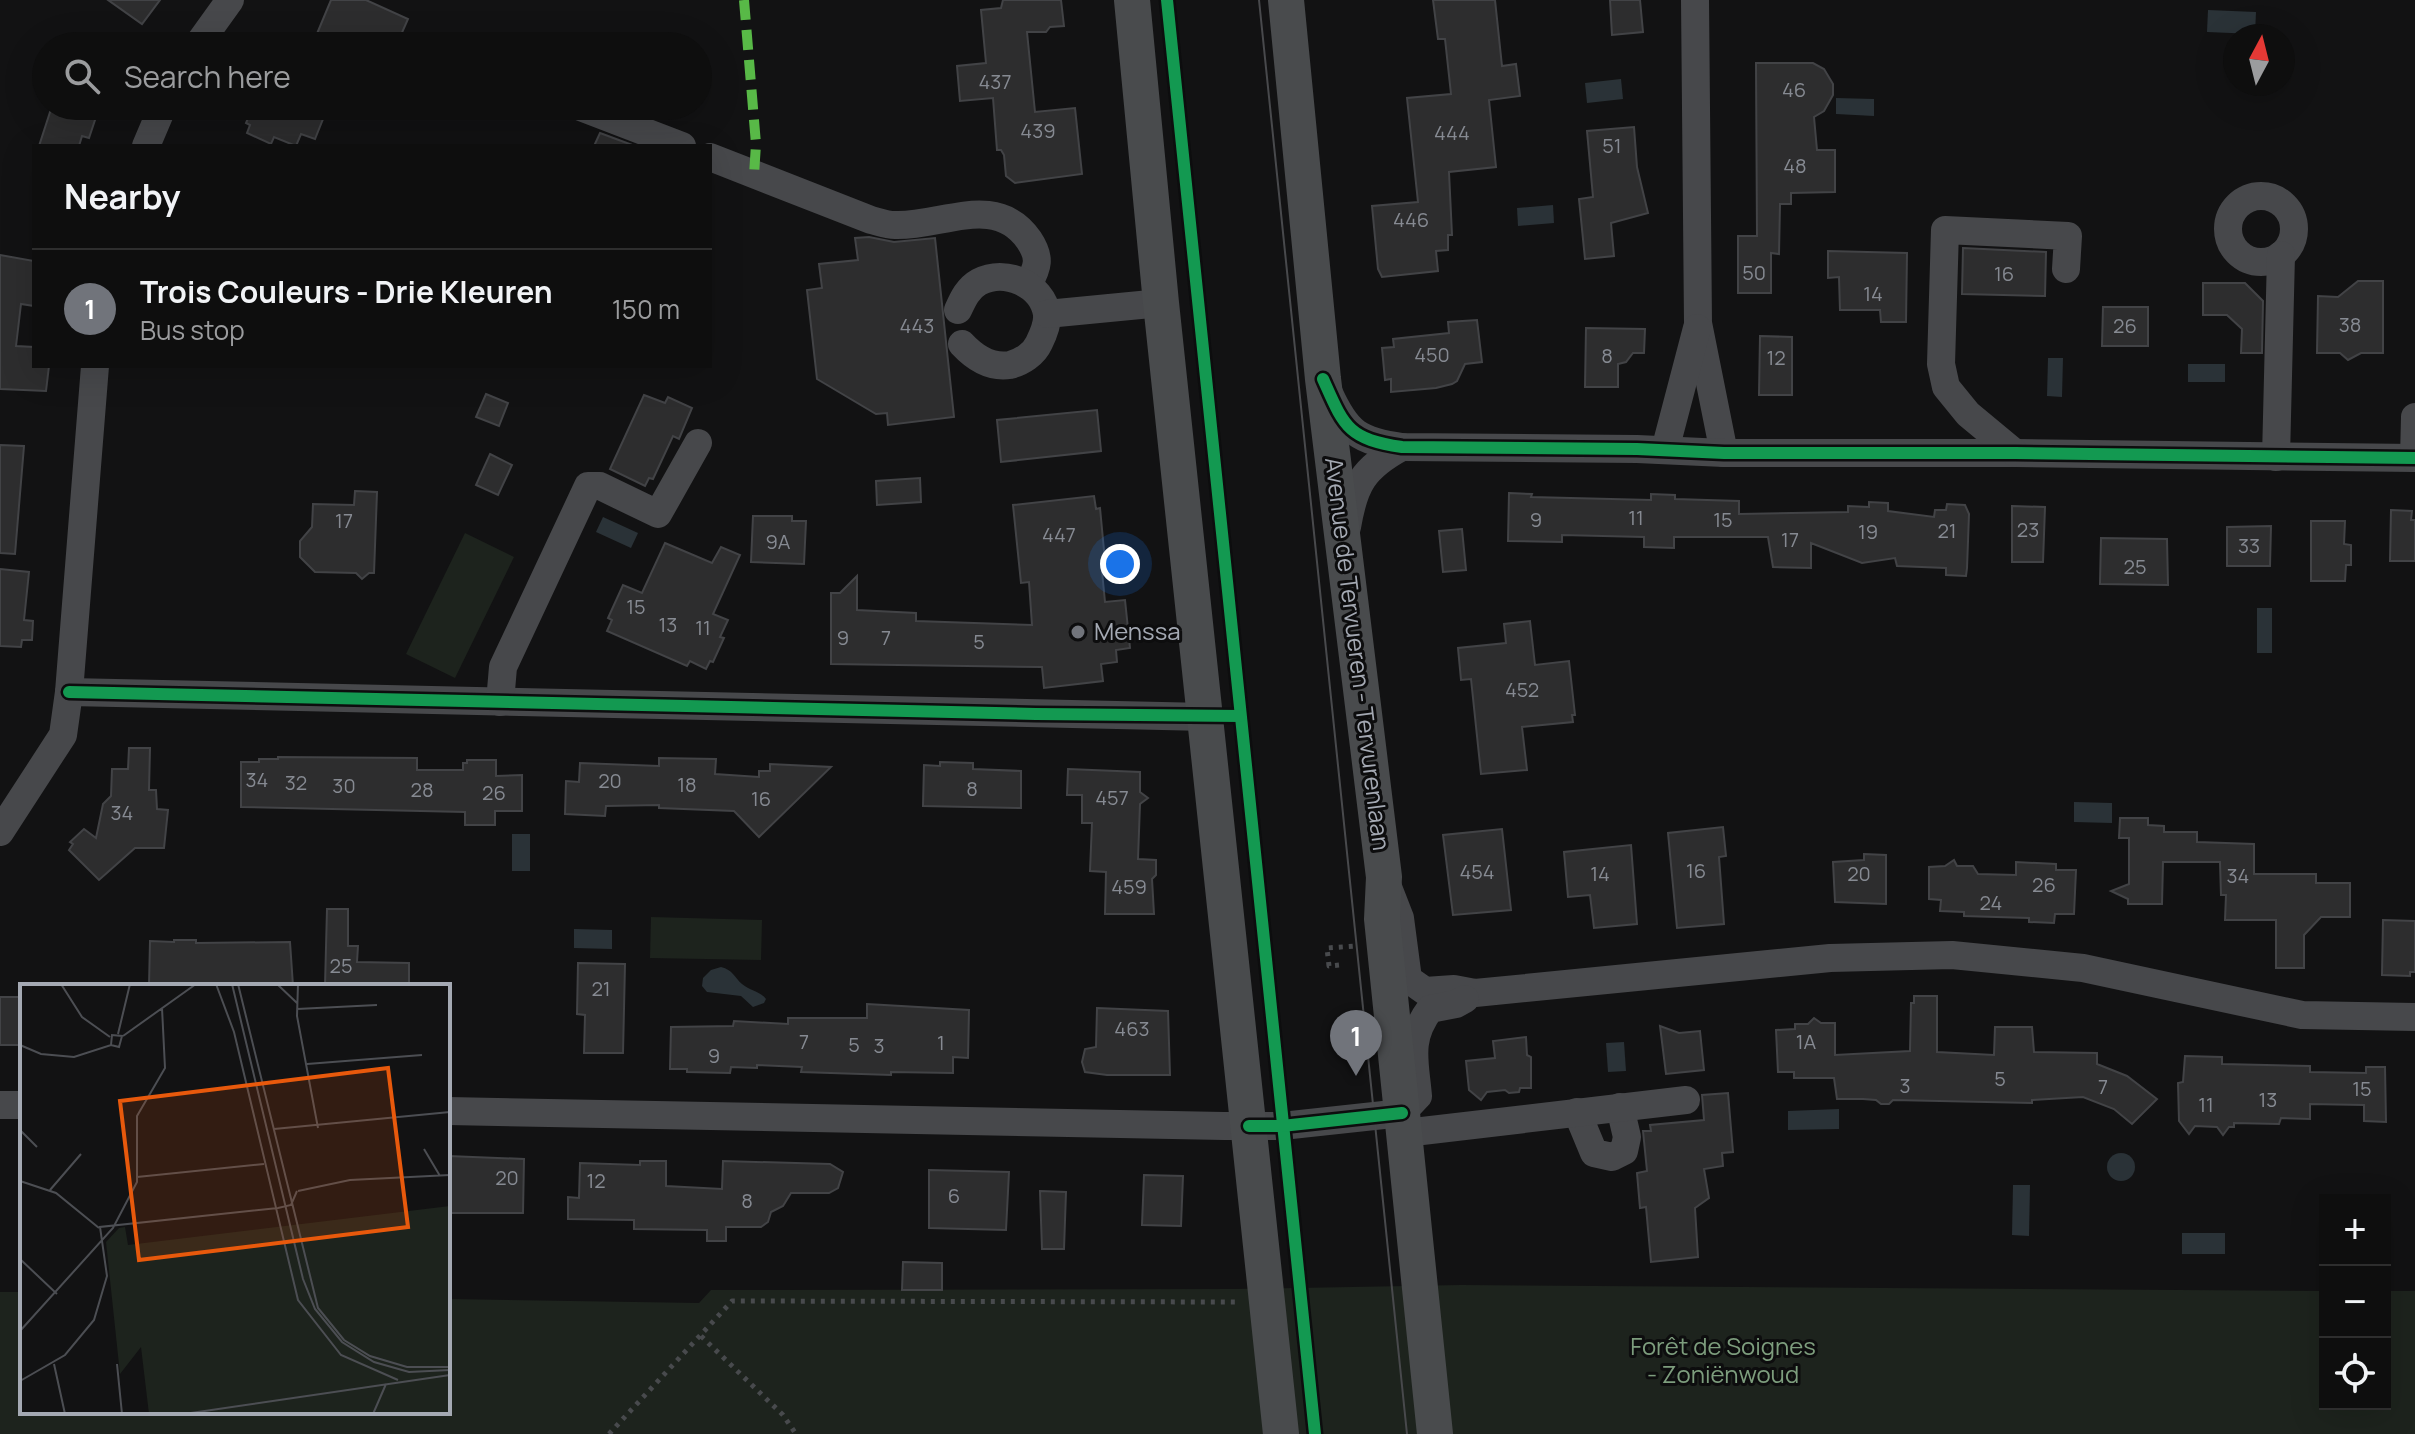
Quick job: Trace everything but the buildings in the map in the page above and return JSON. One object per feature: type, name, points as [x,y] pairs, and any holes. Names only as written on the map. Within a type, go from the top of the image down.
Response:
[{"type":"main road","points":[[1132,0],[1161,303],[1281,1434]]},
{"type":"main road","name":"Avenue de Tervueren - Tervurenlaan","points":[[1286,0],[1323,379],[1384,877],[1382,919],[1435,1434]]},
{"type":"street","points":[[207,32],[230,0]]},
{"type":"street","points":[[1695,0],[1698,323],[1724,453]]},
{"type":"street","points":[[147,144],[157,120]]},
{"type":"street","points":[[614,120],[677,144]]},
{"type":"street","points":[[712,158],[871,220],[895,225],[974,214],[996,215],[1014,224],[1037,254],[1038,265],[1028,285]]},
{"type":"street","points":[[2015,453],[1968,414],[1946,387],[1941,364],[1945,230],[2068,236],[2066,269]]},
{"type":"street","points":[[2276,457],[2281,255]]},
{"type":"street","points":[[958,310],[966,293],[977,283],[992,277],[1011,277],[1028,285],[1039,297],[1047,314],[1045,329],[1036,349],[1024,359],[1009,365],[990,364],[972,355],[962,344]]},
{"type":"street","points":[[1047,314],[1161,303]]},
{"type":"street","points":[[1665,450],[1698,323]]},
{"type":"street","points":[[0,832],[63,735],[95,368]]},
{"type":"street","points":[[1323,379],[1341,419],[1357,436],[1377,444],[1402,447],[1724,453],[2414,458],[2415,417]]},
{"type":"street","points":[[500,702],[503,667],[588,486],[600,486],[658,514],[698,443]]},
{"type":"street","points":[[1344,550],[1352,499],[1359,482],[1372,466],[1402,447]]},
{"type":"street","points":[[69,692],[1207,717]]},
{"type":"street","points":[[1384,877],[1400,918],[1408,979],[1425,991],[1454,989],[1475,993],[1830,958],[1952,955],[2083,968],[2302,1015],[2415,1017]]},
{"type":"street","points":[[1404,1123],[1418,1096],[1413,1041],[1420,1022],[1430,1009],[1456,1004],[1475,993]]},
{"type":"street","points":[[450,1111],[1282,1126],[1404,1123],[1577,1112],[1686,1100]]},
{"type":"street","points":[[1577,1112],[1594,1153],[1612,1157],[1624,1151],[1627,1137],[1620,1107]]},
{"type":"path","points":[[1339,965],[1329,966],[1327,948],[1362,945]]},
{"type":"path","points":[[609,1434],[732,1301],[1267,1302]]},
{"type":"path","points":[[701,1336],[783,1415],[796,1434]]},
{"type":"green space","points":[[465,533],[514,557],[455,678],[406,654]]},
{"type":"green space","points":[[651,917],[762,920],[761,960],[650,958]]},
{"type":"green space","name":"Forêt de Soignes - Zoniënwoud","points":[[1461,1285],[2319,1291],[2319,1410],[2391,1410],[2391,1291],[2415,1291],[2415,1434],[0,1434],[0,1292],[20,1292],[20,1414],[450,1414],[450,1299],[699,1303],[711,1290],[1235,1289]]},
{"type":"shaded area","points":[[2208,10],[2256,12],[2255,24],[2223,24],[2223,33],[2207,32]]},
{"type":"shaded area","points":[[1621,79],[1623,99],[1587,103],[1585,83]]},
{"type":"shaded area","points":[[1836,98],[1874,99],[1874,116],[1836,114]]},
{"type":"shaded area","points":[[1553,205],[1554,223],[1518,226],[1517,208]]},
{"type":"shaded area","points":[[2048,358],[2063,358],[2062,397],[2047,396]]},
{"type":"shaded area","points":[[2188,364],[2225,364],[2225,382],[2188,382]]},
{"type":"shaded area","points":[[603,517],[638,533],[631,548],[596,532]]},
{"type":"shaded area","points":[[2257,608],[2272,608],[2272,653],[2257,653]]},
{"type":"shaded area","points":[[2074,802],[2112,803],[2112,823],[2074,822]]},
{"type":"shaded area","points":[[512,834],[530,834],[530,871],[512,871]]},
{"type":"shaded area","points":[[574,929],[612,930],[612,949],[574,948]]},
{"type":"shaded area","points":[[721,967],[764,996],[764,1003],[753,1007],[741,996],[707,992],[702,986],[703,978],[711,970]]},
{"type":"shaded area","points":[[1624,1042],[1626,1071],[1608,1072],[1606,1043]]},
{"type":"shaded area","points":[[1839,1109],[1839,1129],[1788,1130],[1788,1111]]},
{"type":"shaded area","points":[[2121,1153],[2131,1157],[2135,1167],[2131,1177],[2121,1181],[2111,1177],[2107,1167],[2111,1157]]},
{"type":"shaded area","points":[[2013,1185],[2030,1185],[2029,1236],[2012,1235]]},
{"type":"shaded area","points":[[2182,1233],[2225,1233],[2225,1254],[2182,1254]]},
{"type":"tram line","points":[[1259,0],[1407,1434]]},
{"type":"marked path","points":[[744,0],[756,144],[754,175]]},
{"type":"cycle path","points":[[1167,0],[1315,1434]]},
{"type":"cycle path","points":[[1323,379],[1336,408],[1350,428],[1369,440],[1402,447],[1724,453],[2415,458]]},
{"type":"cycle path","points":[[69,692],[1240,716]]},
{"type":"cycle path","points":[[1249,1126],[1282,1126],[1402,1113]]},
{"type":"place","name":"Menssa","points":[[1078,632]]},
{"type":"place","name":"Trois Couleurs - Drie Kleuren","points":[[1356,1076]]}]
